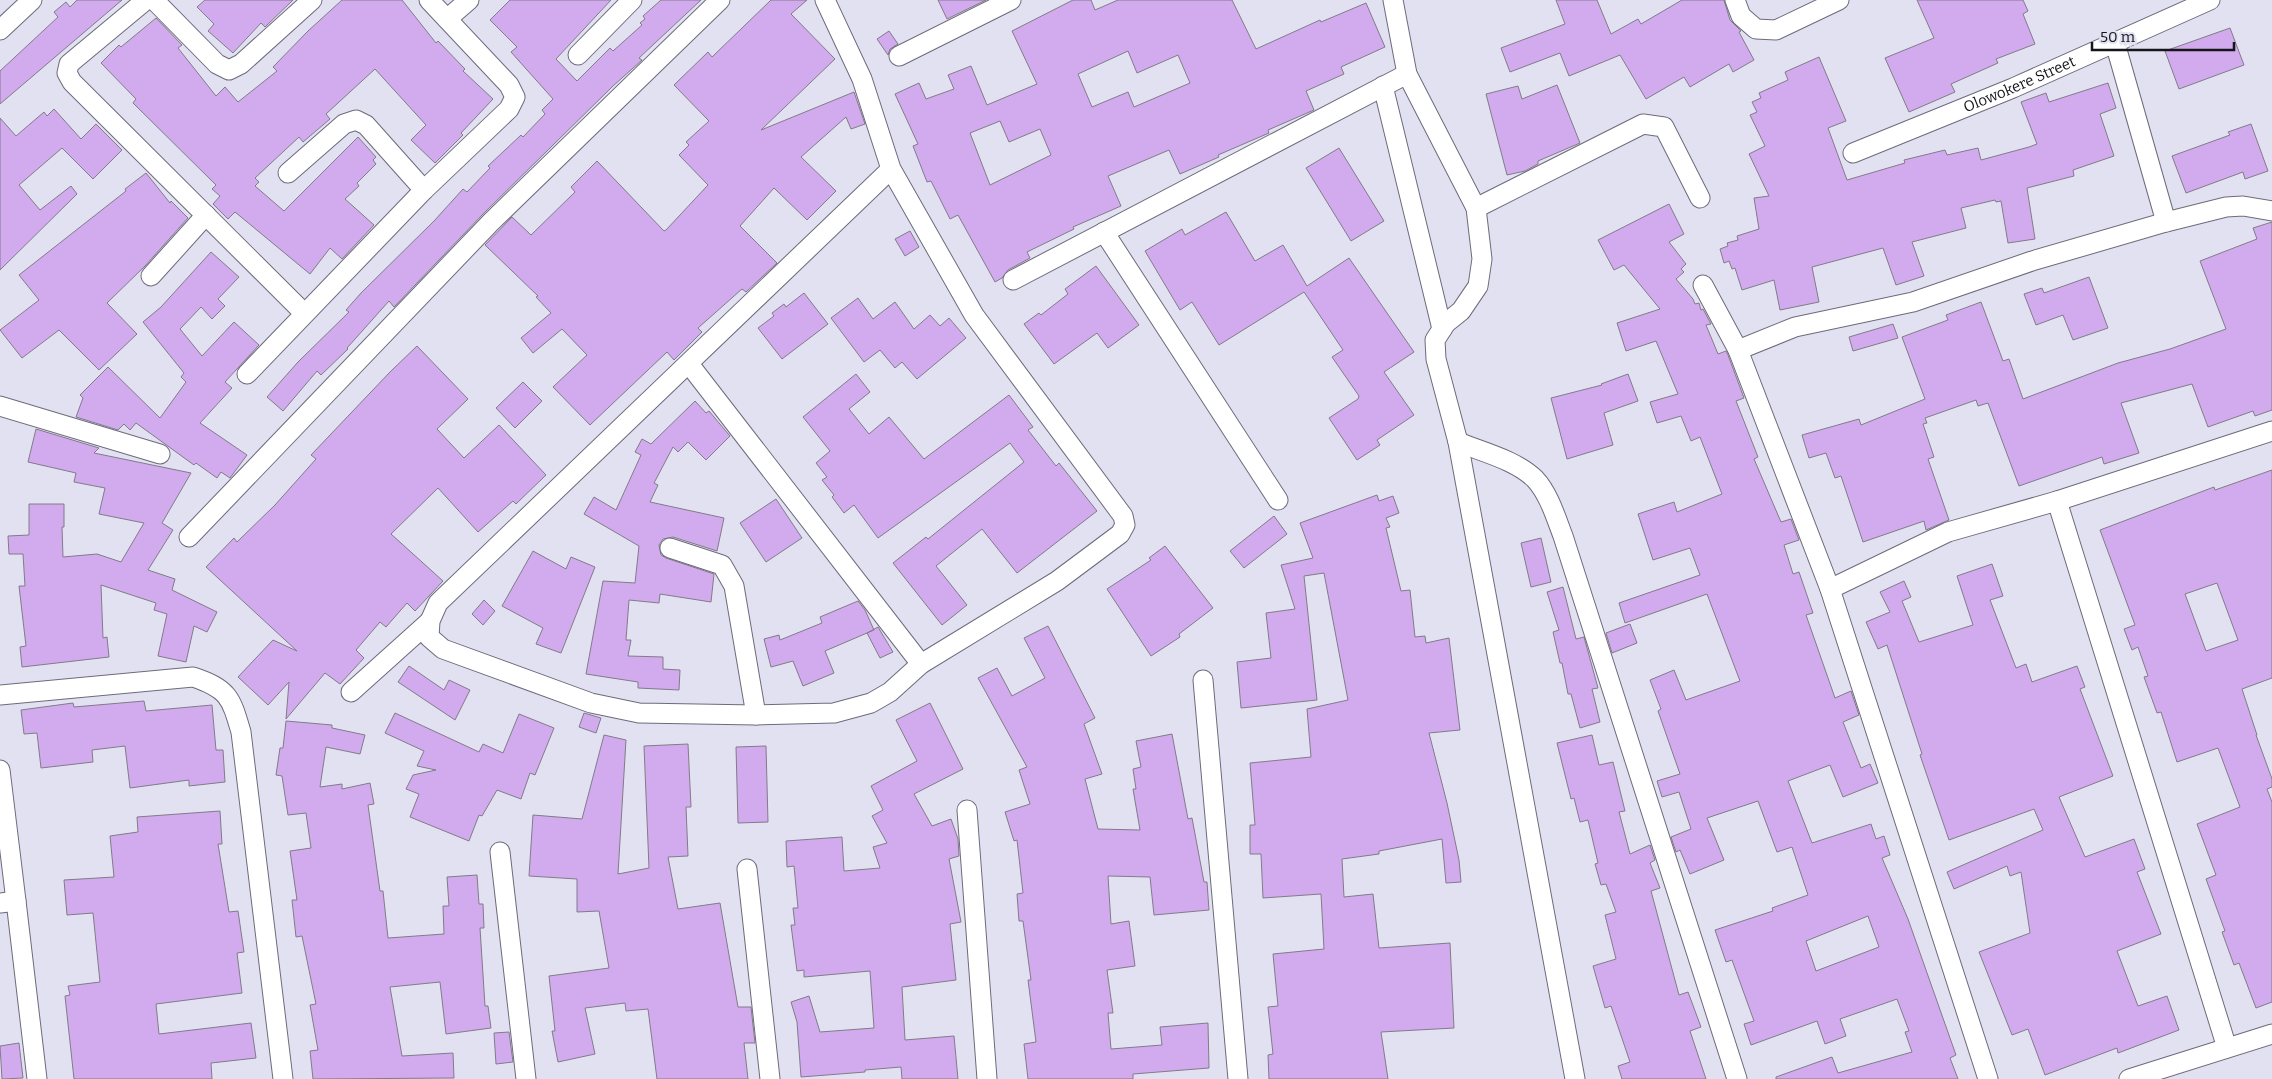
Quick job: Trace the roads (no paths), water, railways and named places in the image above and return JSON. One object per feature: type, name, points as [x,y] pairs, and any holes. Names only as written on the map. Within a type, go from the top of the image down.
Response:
[{"type":"street","points":[[0,30],[32,0]]},
{"type":"street","points":[[146,0],[70,64],[67,74],[72,82],[304,313]]},
{"type":"street","points":[[154,0],[217,64],[228,70],[241,64],[312,0]]},
{"type":"street","points":[[247,374],[424,190],[509,109],[515,96],[509,86],[429,0]]},
{"type":"street","points":[[447,19],[469,0]]},
{"type":"street","points":[[578,55],[632,0]]},
{"type":"street","points":[[189,537],[491,222],[720,0]]},
{"type":"street","points":[[825,0],[862,79],[891,169],[974,315],[1124,516],[1125,525],[1120,534],[1057,581],[921,664],[890,692],[871,703],[834,713],[756,715],[639,713],[591,703],[442,649],[429,637],[430,621],[438,603],[891,169]]},
{"type":"street","points":[[899,56],[1011,0]]},
{"type":"street","points":[[1393,0],[1407,74],[1476,208],[1482,258],[1478,286],[1461,311],[1442,329],[1435,340],[1436,359],[1458,442],[1575,1079]]},
{"type":"street","points":[[1735,0],[1741,16],[1756,29],[1776,30],[1839,0]]},
{"type":"street","name":"Olowokere Street","points":[[1853,153],[2013,88],[2210,0]]},
{"type":"street","points":[[2115,43],[2166,222]]},
{"type":"street","points":[[1013,280],[1407,74]]},
{"type":"street","points":[[1383,86],[1442,329]]},
{"type":"street","points":[[288,173],[344,124],[356,120],[366,126],[424,190]]},
{"type":"street","points":[[1476,208],[1643,124],[1664,127],[1700,198]]},
{"type":"street","points":[[1738,350],[1795,327],[1913,302],[2032,261],[2166,222],[2226,207],[2243,206],[2272,210]]},
{"type":"street","points":[[150,276],[206,215]]},
{"type":"street","points":[[1104,232],[1278,500]]},
{"type":"street","points":[[1703,285],[1738,350],[1830,589],[1988,1079]]},
{"type":"street","points":[[689,364],[921,664]]},
{"type":"street","points":[[0,406],[160,454]]},
{"type":"street","points":[[1830,589],[1948,532],[2057,501],[2272,431]]},
{"type":"street","points":[[1458,442],[1520,467],[1536,480],[1548,500],[1563,536],[1737,1079]]},
{"type":"street","points":[[2057,501],[2227,1048]]},
{"type":"street","points":[[670,548],[722,565],[729,574],[734,586],[756,715]]},
{"type":"street","points":[[351,692],[430,621]]},
{"type":"street","points":[[0,695],[193,677],[215,684],[233,703],[241,732],[283,1079]]},
{"type":"street","points":[[1203,680],[1238,1079]]},
{"type":"street","points":[[0,770],[8,902],[37,1079]]},
{"type":"street","points":[[967,810],[986,1079]]},
{"type":"street","points":[[500,852],[526,1079]]},
{"type":"street","points":[[747,869],[770,1079]]},
{"type":"street","points":[[2134,1078],[2272,1034]]}]
